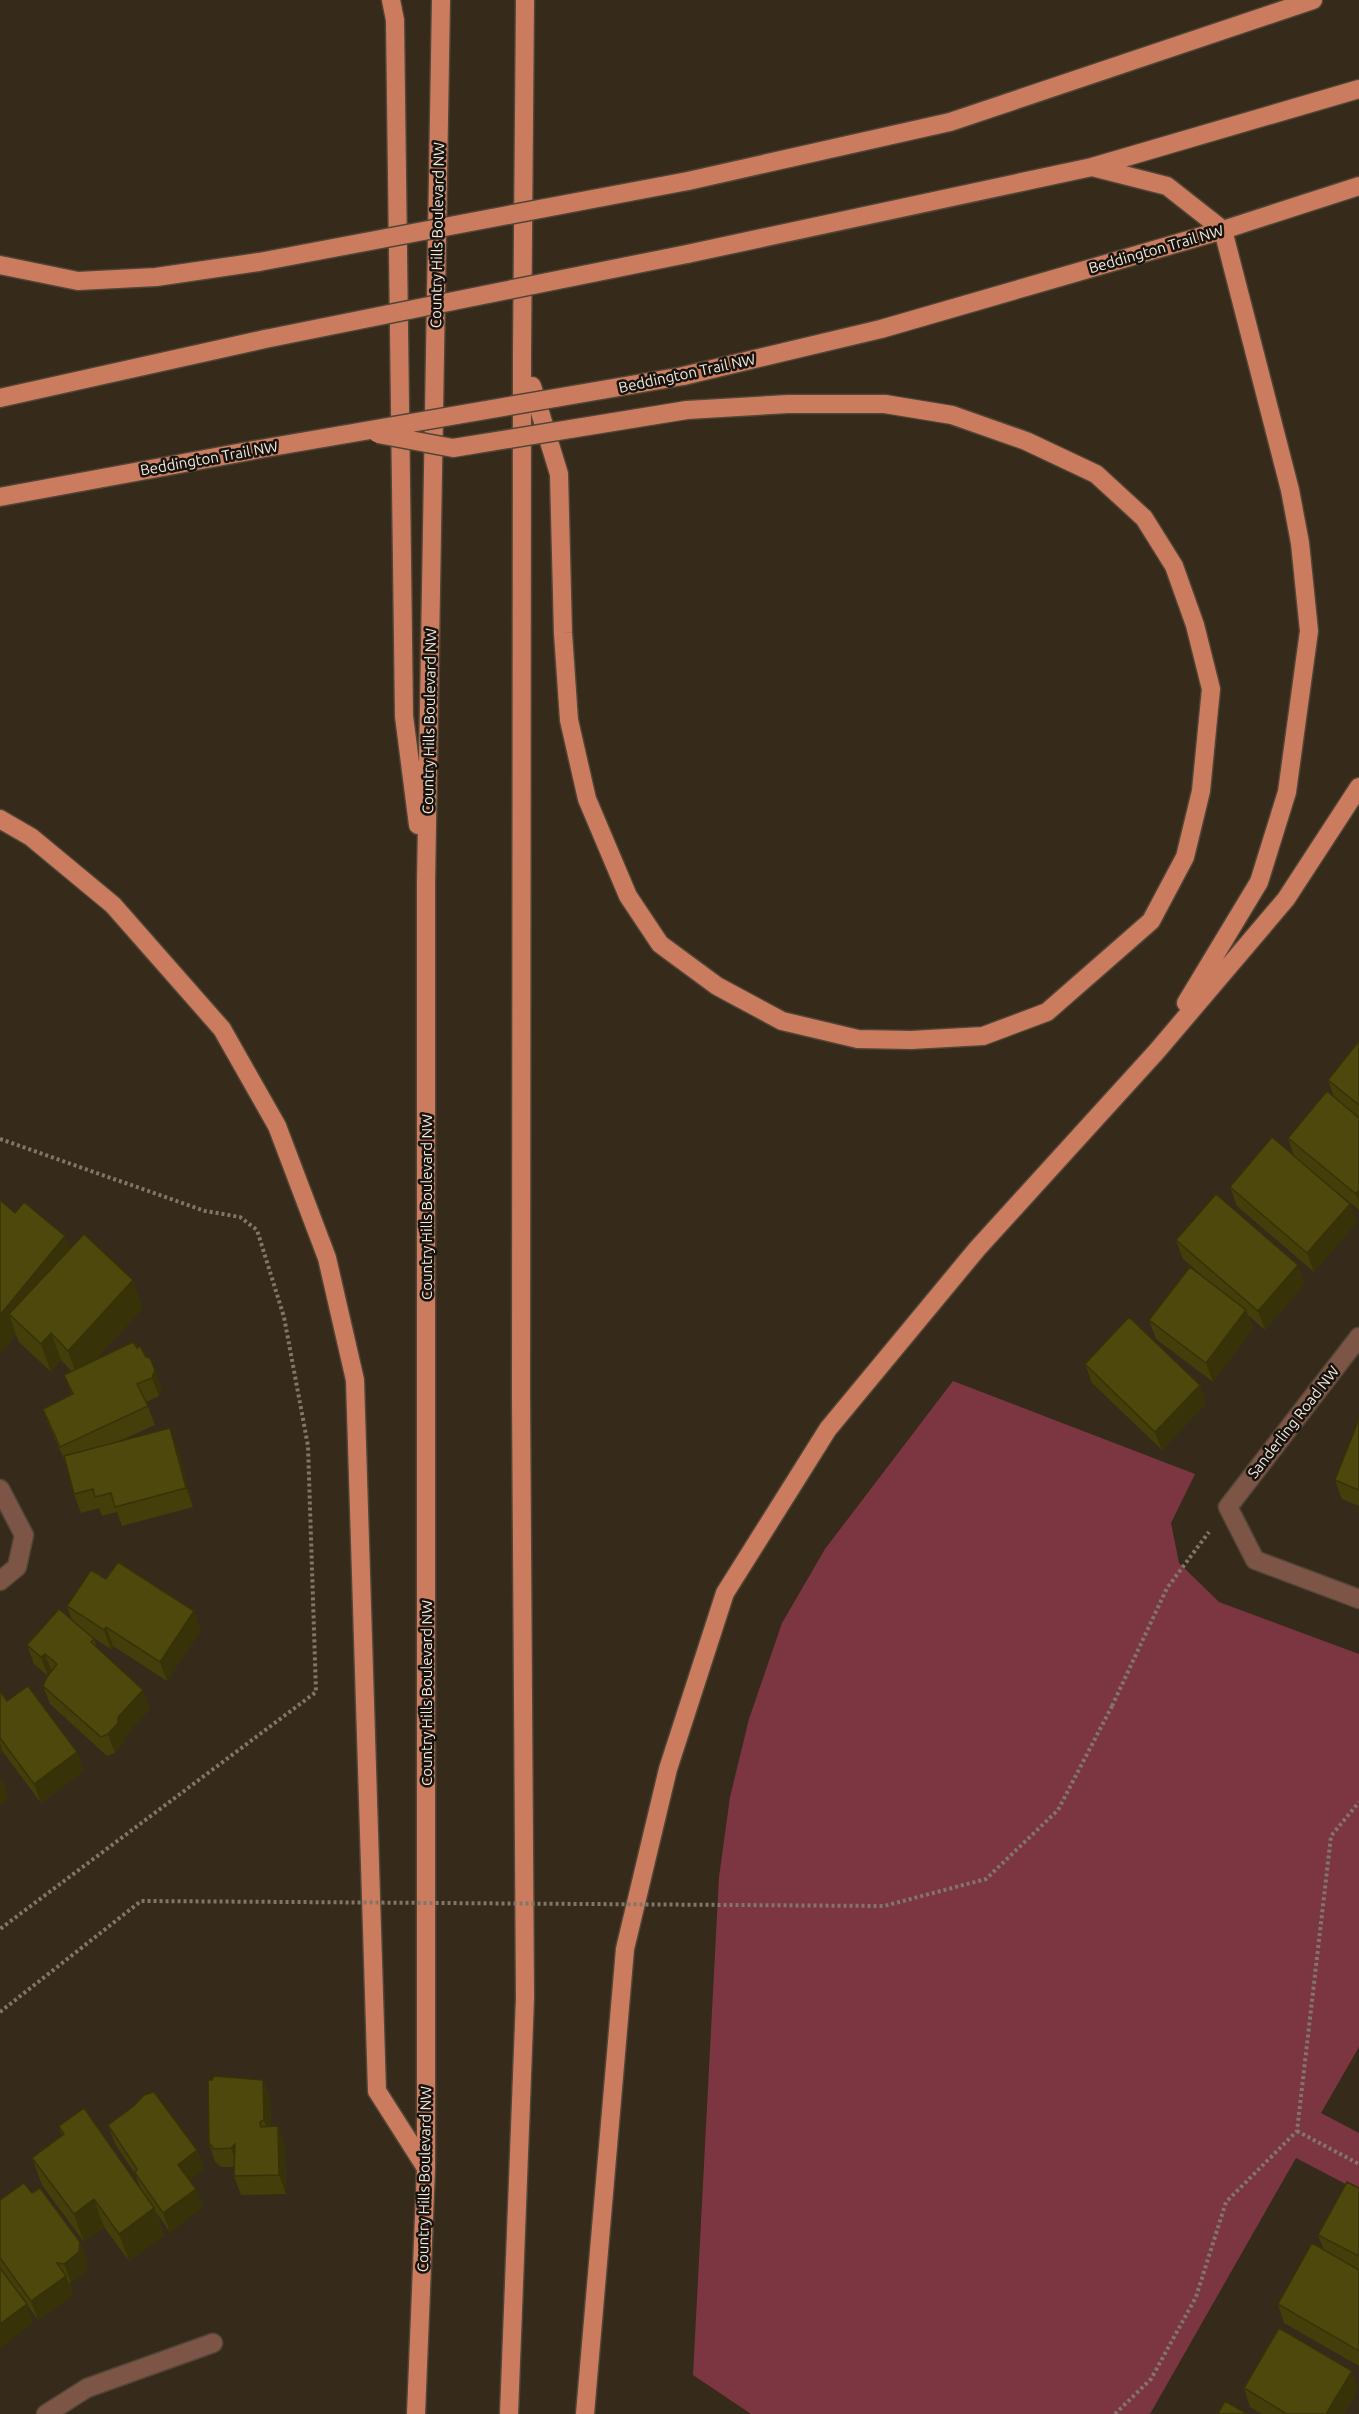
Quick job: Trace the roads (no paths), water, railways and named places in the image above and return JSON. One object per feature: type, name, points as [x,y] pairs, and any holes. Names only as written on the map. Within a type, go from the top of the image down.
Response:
[{"type":"main road","points":[[391,0],[395,20],[404,716],[426,884]]},
{"type":"main road","name":"Country Hills Boulevard NW","points":[[416,2414],[426,2168],[426,884],[441,0]]},
{"type":"main road","points":[[508,2414],[525,1998],[521,1394],[522,353],[525,0]]},
{"type":"main road","points":[[0,265],[78,281],[156,277],[259,262],[688,181],[950,122],[1313,0]]},
{"type":"main road","points":[[0,398],[265,339],[687,254],[1092,167],[1359,89]]},
{"type":"main road","points":[[1092,167],[1167,186],[1223,230],[1290,490],[1300,543],[1309,632],[1287,792],[1259,882],[1157,1051]]},
{"type":"main road","name":"Beddington Trail NW","points":[[0,496],[682,376],[881,329],[1223,230],[1359,186]]},
{"type":"main road","points":[[364,432],[453,448],[687,410],[788,404],[885,404],[952,415],[1026,441],[1096,474],[1144,518],[1174,566],[1195,625],[1210,689],[1201,790],[1185,857],[1151,921],[1047,1012],[983,1036],[911,1040],[858,1039],[782,1021],[717,986],[660,944],[628,896],[586,799],[568,720],[563,633],[559,474],[522,353]]},
{"type":"main road","points":[[585,2414],[625,1949],[668,1769],[725,1593],[828,1429],[977,1249],[1157,1051],[1286,899],[1359,787]]},
{"type":"main road","points":[[0,819],[31,837],[113,905],[222,1029],[277,1126],[327,1258],[355,1380],[377,2091],[426,2168]]},
{"type":"street","name":"Sanderling Road NW","points":[[1359,1337],[1228,1508],[1255,1560],[1359,1599]]},
{"type":"street","points":[[0,1489],[24,1535],[17,1567],[0,1581]]},
{"type":"street","points":[[46,2414],[87,2388],[213,2343]]}]
